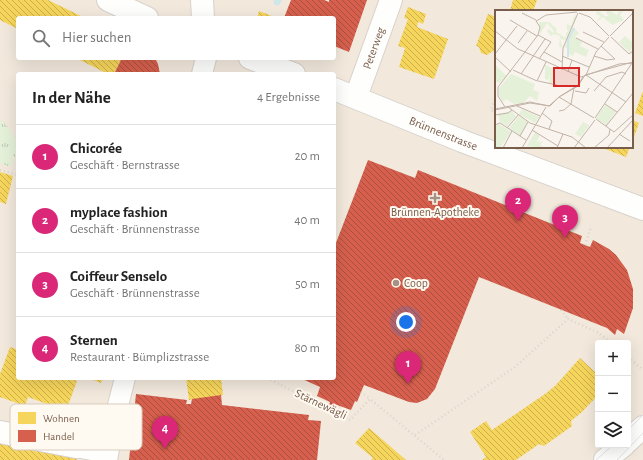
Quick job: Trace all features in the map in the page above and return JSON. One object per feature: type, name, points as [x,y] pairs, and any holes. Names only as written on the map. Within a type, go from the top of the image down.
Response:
[{"type":"street","points":[[108,0],[143,16]]},
{"type":"street","points":[[202,0],[203,16]]},
{"type":"street","name":"Peterweg","points":[[356,97],[391,0]]},
{"type":"street","points":[[202,72],[206,60]]},
{"type":"street","points":[[256,60],[288,72]]},
{"type":"street","name":"Brünnenstrasse","points":[[336,90],[462,141],[643,209]]},
{"type":"street","points":[[119,404],[125,380]]},
{"type":"street","points":[[631,438],[643,426]]},
{"type":"street","points":[[0,432],[10,434]]},
{"type":"street","points":[[606,460],[620,448]]},
{"type":"street","points":[[88,450],[108,457]]},
{"type":"path","points":[[495,99],[491,110],[495,112]]},
{"type":"path","points":[[0,170],[16,174]]},
{"type":"path","points":[[585,245],[591,227]]},
{"type":"path","points":[[561,310],[568,319],[597,332],[608,340]]},
{"type":"path","points":[[415,435],[515,367],[568,319]]},
{"type":"path","points":[[631,360],[643,370]]},
{"type":"path","name":"Stärnewägli","points":[[272,380],[350,420],[370,399]]},
{"type":"path","points":[[361,392],[444,460]]},
{"type":"shaded area","points":[[0,0],[643,0],[643,460],[0,460]]},
{"type":"green space","points":[[0,120],[11,130],[15,137],[16,152],[11,167],[0,163]]},
{"type":"building: Wohnen","points":[[0,0],[48,0],[81,16],[16,16],[16,28],[0,20]]},
{"type":"building: Wohnen","points":[[513,0],[537,0],[533,10],[510,10]]},
{"type":"building: Wohnen","points":[[408,7],[426,14],[423,24],[418,22],[417,27],[448,39],[434,79],[399,67],[405,48],[398,46],[408,19],[404,18]]},
{"type":"building: Wohnen","points":[[259,11],[272,16],[258,16]]},
{"type":"building: Wohnen","points":[[488,14],[495,17],[495,52],[493,51],[487,55],[481,53],[479,47],[476,46]]},
{"type":"building: Wohnen","points":[[80,60],[121,60],[115,72],[104,72]]},
{"type":"building: Wohnen","points":[[643,91],[643,116],[635,113]]},
{"type":"building: Wohnen","points":[[633,120],[639,123],[633,139]]},
{"type":"building: Wohnen","points":[[603,148],[630,148],[626,157]]},
{"type":"building: Wohnen","points":[[0,172],[13,176],[6,204],[0,202]]},
{"type":"building: Wohnen","points":[[10,347],[16,349],[16,380],[77,381],[69,404],[47,404],[28,397],[26,404],[19,404],[0,397],[0,374]]},
{"type":"building: Wohnen","points":[[580,358],[595,372],[595,398],[571,421],[572,426],[544,446],[539,444],[516,460],[482,460],[486,457],[470,432],[486,421],[492,430],[555,386]]},
{"type":"building: Wohnen","points":[[93,380],[102,380],[101,383]]},
{"type":"building: Wohnen","points":[[186,380],[221,380],[223,395],[189,400]]},
{"type":"building: Wohnen","points":[[369,428],[406,460],[371,460],[373,458],[355,443]]},
{"type":"building: Wohnen","points":[[0,443],[10,445],[10,450],[41,450],[77,456],[77,460],[0,460]]},
{"type":"building: Handel","points":[[291,0],[324,0],[329,2],[329,0],[367,0],[349,52],[336,47],[336,16],[285,16]]},
{"type":"building: Handel","points":[[121,60],[156,60],[160,72],[115,72]]},
{"type":"building: Handel","points":[[368,160],[415,178],[418,170],[582,236],[580,243],[590,247],[593,240],[609,249],[616,255],[627,270],[633,289],[633,308],[624,334],[617,329],[615,335],[607,328],[479,277],[435,389],[427,399],[417,403],[409,402],[364,385],[357,402],[355,401],[351,410],[337,405],[336,408],[329,405],[330,402],[317,396],[320,387],[304,380],[336,380],[336,243]]},
{"type":"building: Handel","points":[[136,394],[187,400],[186,404],[191,404],[192,399],[221,395],[222,405],[309,415],[308,420],[321,421],[317,460],[129,460],[130,450],[142,450],[142,404],[135,404]]},
{"type":"tram line","points":[[631,427],[643,415]]},
{"type":"tram line","points":[[617,460],[643,433]]},
{"type":"tram line","points":[[596,460],[610,448]]},
{"type":"place","name":"Brünnen-Apotheke","points":[[435,198]]},
{"type":"place","name":"myplace fashion","points":[[518,221]]},
{"type":"place","name":"Coiffeur Senselo","points":[[565,238]]},
{"type":"place","name":"Coop","points":[[396,283]]},
{"type":"place","name":"Chicorée","points":[[408,384]]},
{"type":"place","name":"Sternen","points":[[165,449]]}]
